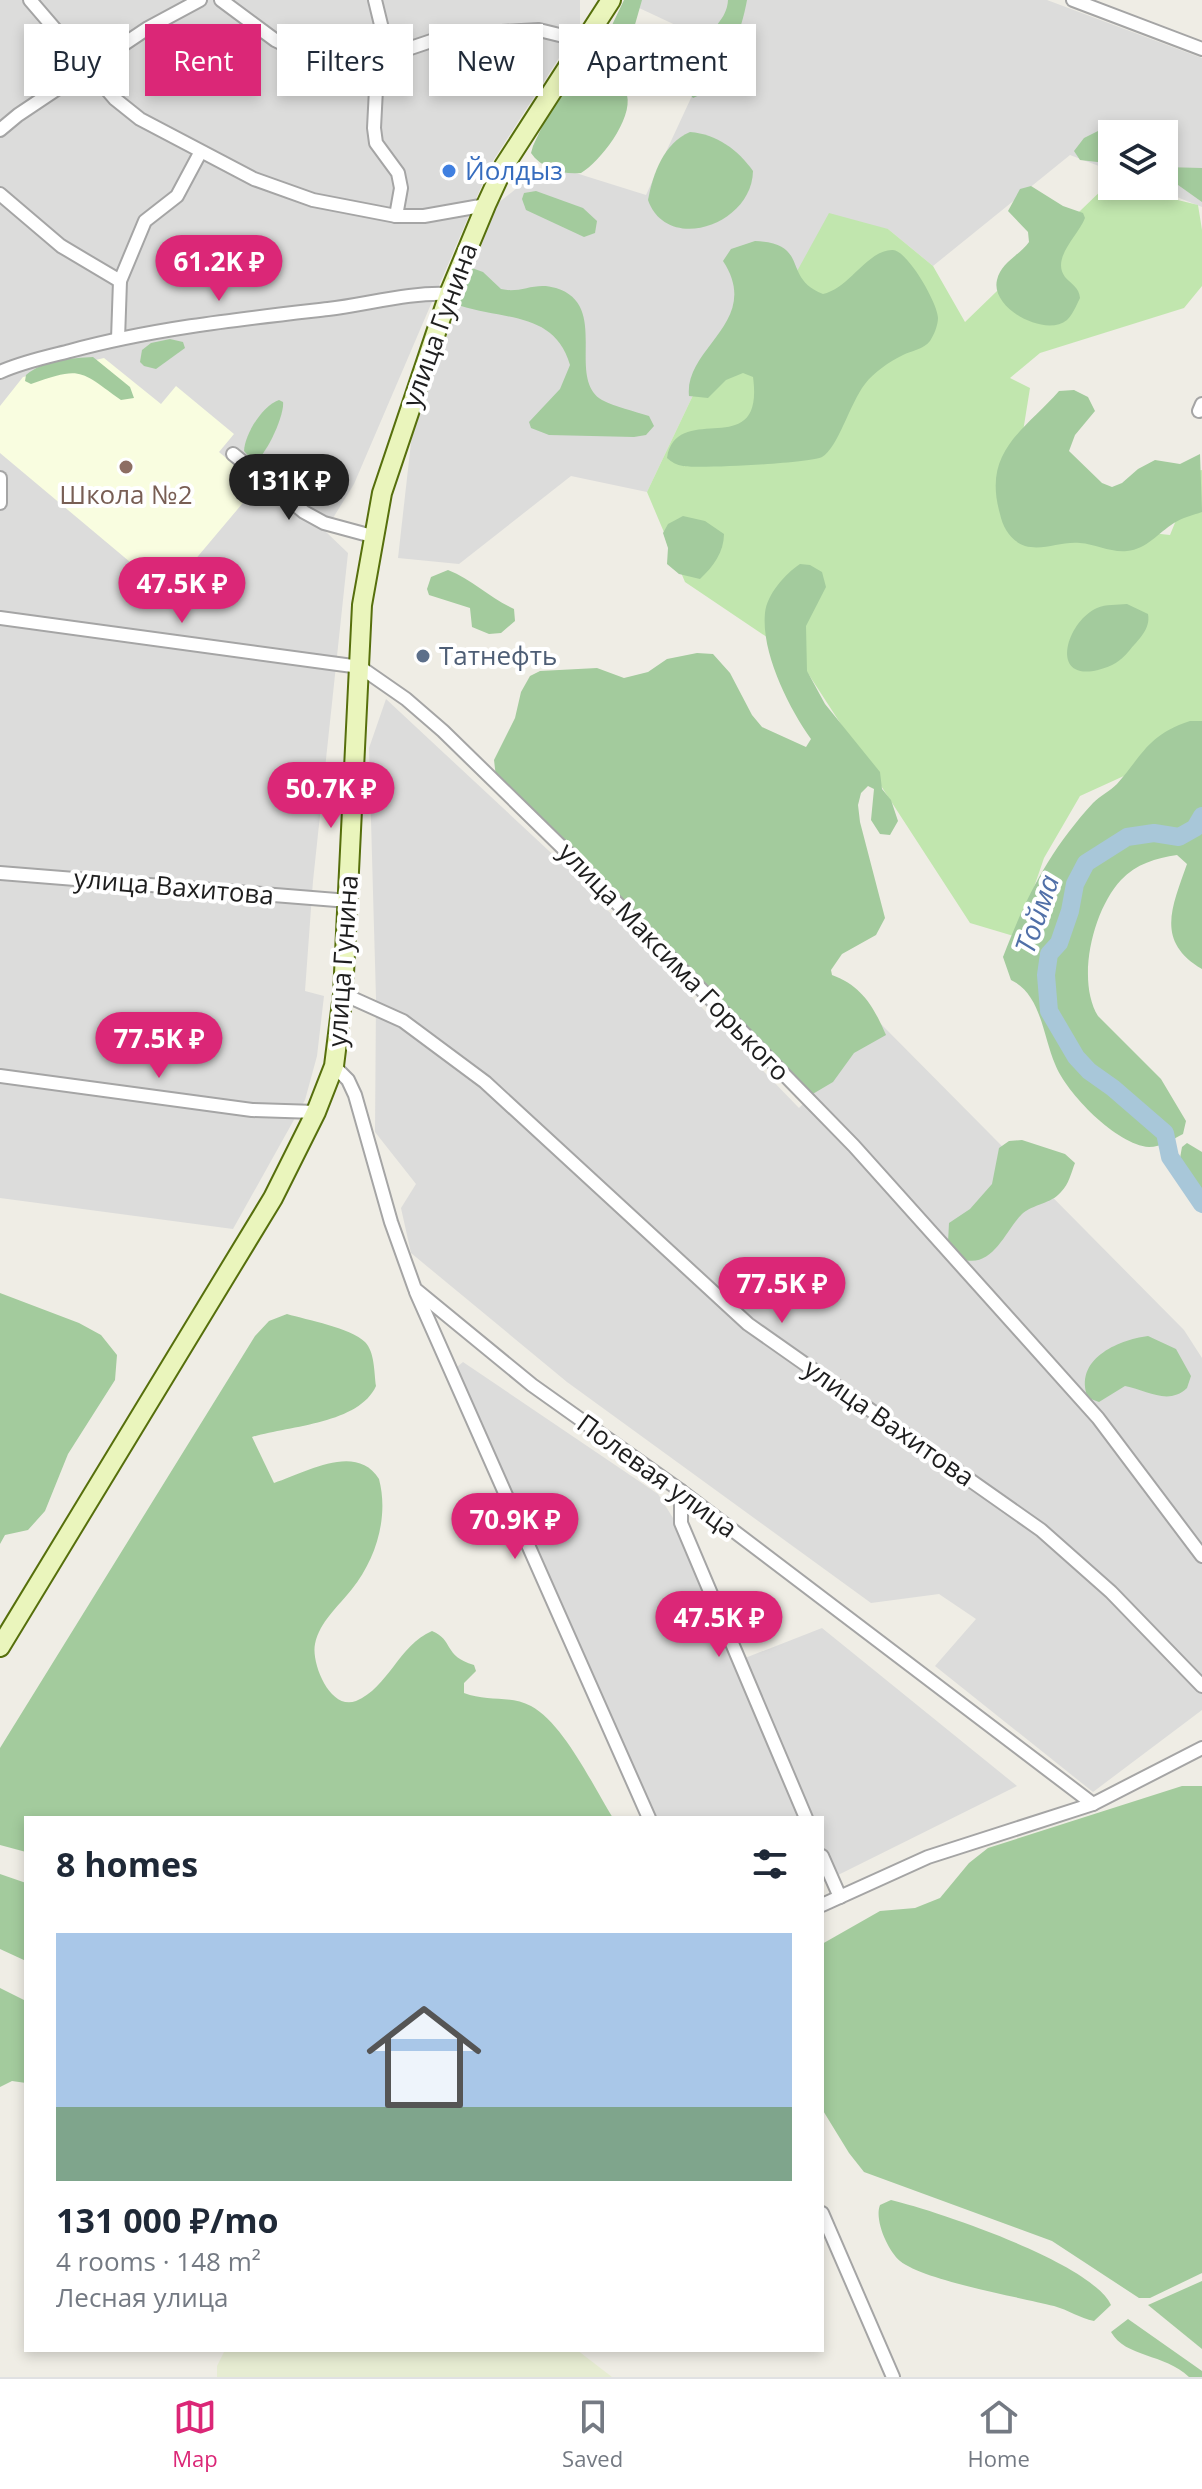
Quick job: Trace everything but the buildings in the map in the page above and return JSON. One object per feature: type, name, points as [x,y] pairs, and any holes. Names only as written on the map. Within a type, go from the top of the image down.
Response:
[{"type":"main road","name":"улица Гунина","points":[[595,24],[611,0]]},
{"type":"main road","name":"улица Гунина","points":[[0,1647],[259,1221],[316,1112],[334,1066],[343,994],[349,901],[362,605],[372,536],[395,447],[449,294],[504,166],[559,80]]},
{"type":"street","points":[[30,0],[51,24]]},
{"type":"street","points":[[129,41],[200,0]]},
{"type":"street","points":[[221,0],[277,41]]},
{"type":"street","points":[[375,0],[381,24]]},
{"type":"street","points":[[1073,0],[1202,49]]},
{"type":"street","points":[[413,47],[449,35],[539,30],[559,35]]},
{"type":"street","points":[[0,130],[49,96]]},
{"type":"street","points":[[113,96],[131,112],[200,153],[254,179],[313,200],[396,216],[424,216],[486,205]]},
{"type":"street","points":[[376,96],[376,143],[398,173],[401,188],[396,216]]},
{"type":"street","points":[[118,339],[120,281],[145,221],[151,213],[170,204],[177,196],[200,153]]},
{"type":"street","points":[[0,194],[61,246],[120,281]]},
{"type":"street","points":[[0,372],[118,339],[195,323],[332,309],[428,293],[449,294]]},
{"type":"street","points":[[0,386],[14,366]]},
{"type":"street","points":[[233,454],[304,512],[324,523],[372,536]]},
{"type":"street","points":[[0,478],[0,503]]},
{"type":"street","name":"улица Максима Горького","points":[[0,618],[360,667],[406,699],[572,857],[854,1146],[1098,1418],[1202,1556]]},
{"type":"street","name":"улица Вахитова","points":[[0,873],[349,901]]},
{"type":"street","name":"улица Вахитова","points":[[343,994],[403,1021],[485,1082],[748,1324],[1041,1530],[1111,1592],[1202,1686]]},
{"type":"street","points":[[334,1066],[348,1080],[355,1095],[391,1222],[415,1289],[648,1816]]},
{"type":"street","points":[[0,1076],[252,1110],[316,1112]]},
{"type":"street","name":"Полевая улица","points":[[415,1289],[532,1385],[681,1491],[1093,1804]]},
{"type":"street","points":[[681,1491],[681,1523],[805,1816]]},
{"type":"street","points":[[824,1904],[928,1857],[1093,1804],[1202,1748]]},
{"type":"street","points":[[824,1861],[840,1897]]},
{"type":"street","points":[[824,2218],[893,2377]]},
{"type":"shaded area","points":[[0,0],[580,0],[580,24],[559,24],[559,58],[543,83],[543,24],[429,24],[429,96],[535,96],[491,164],[354,484],[325,531],[348,553],[313,881],[305,991],[324,996],[317,1056],[305,1100],[233,1229],[0,1198]]},
{"type":"shaded area","points":[[641,0],[1047,0],[1202,58],[1202,207],[1178,197],[1178,120],[1098,120],[1098,166],[1070,155],[933,266],[888,229],[790,284],[696,389],[647,492],[571,476],[459,564],[398,558],[413,425],[497,204],[547,164],[646,195],[692,96],[756,96],[756,24],[673,24],[637,7]]},
{"type":"shaded area","name":"Школа №2","points":[[104,358],[161,404],[176,386],[234,434],[219,452],[258,485],[167,593],[0,453],[0,406],[23,377]]},
{"type":"shaded area","points":[[386,699],[563,864],[799,1108],[880,1023],[1184,1330],[1202,1358],[1202,1710],[1093,1792],[935,1666],[976,1619],[939,1594],[871,1603],[567,1382],[411,1253],[401,1208],[416,1184],[375,1132],[376,999],[369,748]]},
{"type":"shaded area","points":[[463,1362],[658,1494],[698,1558],[745,1658],[822,1628],[1017,1786],[824,1882],[824,1816],[655,1816],[457,1367]]},
{"type":"shaded area","points":[[224,2352],[580,2352],[612,2377],[217,2377],[217,2366]]},
{"type":"green space","points":[[624,0],[642,0],[635,24],[613,24]]},
{"type":"green space","points":[[728,0],[747,0],[741,24],[718,24]]},
{"type":"green space","points":[[559,95],[627,96],[625,116],[613,139],[581,173],[553,169],[540,163],[531,153]]},
{"type":"green space","points":[[1098,131],[1098,162],[1080,160],[1074,151],[1084,138]]},
{"type":"green space","points":[[690,132],[726,144],[753,171],[749,190],[739,206],[707,226],[689,229],[672,226],[658,216],[648,200],[661,160],[673,143]]},
{"type":"green space","points":[[1178,167],[1202,168],[1202,202],[1178,185]]},
{"type":"green space","points":[[1031,186],[1063,206],[1083,213],[1085,218],[1061,262],[1065,277],[1077,289],[1080,298],[1069,318],[1057,325],[1033,323],[1021,317],[1002,301],[997,290],[1002,268],[1029,242],[1028,232],[1008,211],[1020,189]]},
{"type":"green space","points":[[536,191],[583,208],[597,221],[595,233],[584,237],[526,210],[522,199],[524,193]]},
{"type":"green space","points":[[1098,194],[1098,200],[1178,200],[1198,205],[1202,230],[1202,286],[1184,308],[1040,353],[1010,378],[1030,388],[1017,469],[1079,525],[1170,535],[1196,471],[1202,470],[1202,745],[1159,760],[1080,796],[1044,858],[1017,937],[970,923],[798,658],[685,582],[647,492],[696,389],[790,284],[829,213],[888,229],[933,266],[965,322]]},
{"type":"green space","points":[[755,241],[783,248],[790,254],[803,279],[823,294],[842,284],[875,256],[893,250],[906,259],[921,279],[937,311],[936,330],[927,344],[877,371],[860,392],[833,444],[822,457],[754,465],[679,465],[667,458],[674,441],[686,432],[734,425],[746,418],[753,403],[753,377],[743,373],[726,380],[708,398],[689,396],[691,379],[698,363],[729,318],[734,301],[733,282],[723,261],[731,249]]},
{"type":"green space","points":[[472,268],[483,272],[501,289],[548,286],[572,297],[581,310],[585,325],[587,376],[592,390],[602,400],[649,416],[654,426],[646,435],[549,435],[531,428],[529,422],[560,389],[570,365],[563,348],[553,335],[541,327],[461,306],[455,296],[466,271]]},
{"type":"green space","points":[[170,339],[183,342],[185,348],[156,369],[140,362],[142,350],[151,343]]},
{"type":"green space","points":[[93,357],[130,387],[134,398],[121,400],[79,374],[61,375],[31,384],[25,381],[26,375],[49,363]]},
{"type":"green space","points":[[1074,390],[1088,397],[1095,411],[1075,435],[1069,451],[1102,483],[1112,487],[1122,483],[1155,460],[1180,464],[1200,454],[1202,512],[1177,521],[1146,544],[1127,551],[1080,543],[1032,547],[1020,544],[1012,537],[1001,519],[996,492],[1002,458],[1020,431],[1059,391]]},
{"type":"green space","points":[[279,400],[283,402],[283,408],[278,426],[269,445],[254,462],[244,451],[248,437],[266,408]]},
{"type":"green space","points":[[683,516],[705,521],[724,534],[717,559],[700,579],[679,574],[667,564],[668,548],[663,533],[668,524]]},
{"type":"green space","points":[[800,564],[810,565],[822,572],[826,587],[806,626],[807,671],[825,704],[880,772],[882,789],[891,800],[898,821],[890,835],[880,834],[871,820],[874,789],[868,786],[861,793],[858,805],[860,822],[885,918],[876,935],[842,954],[831,970],[832,975],[851,985],[866,999],[886,1035],[854,1053],[833,1082],[811,1095],[584,858],[496,777],[494,760],[515,718],[521,692],[530,676],[540,671],[597,668],[624,678],[648,672],[667,659],[697,653],[713,654],[730,673],[752,715],[762,727],[806,747],[811,739],[778,679],[765,629],[769,599],[788,573]]},
{"type":"green space","points":[[448,570],[514,609],[515,621],[501,633],[489,634],[472,627],[470,608],[429,595],[427,589],[431,577]]},
{"type":"green space","points":[[1127,604],[1148,614],[1146,629],[1136,643],[1122,658],[1107,667],[1083,671],[1073,667],[1068,659],[1068,649],[1077,625],[1097,608]]},
{"type":"green space","points":[[1190,721],[1202,721],[1202,969],[1177,947],[1172,934],[1173,908],[1187,864],[1177,855],[1147,863],[1121,880],[1102,909],[1088,965],[1088,984],[1098,1016],[1161,1079],[1186,1121],[1183,1134],[1149,1147],[1136,1144],[1108,1128],[1070,1089],[1055,1064],[1035,1005],[1021,986],[1011,980],[1003,957],[1040,876],[1077,821],[1117,784],[1156,739]]},
{"type":"green space","points":[[1022,1140],[1065,1154],[1075,1163],[1068,1182],[1057,1196],[1022,1214],[991,1253],[975,1261],[965,1260],[948,1242],[949,1223],[970,1209],[992,1184],[999,1148],[1009,1141]]},
{"type":"green space","points":[[1187,1143],[1202,1152],[1202,1196],[1180,1158],[1182,1147]]},
{"type":"green space","points":[[0,1293],[79,1323],[101,1335],[117,1355],[115,1380],[68,1454],[45,1511],[28,1530],[5,1535],[0,1544]]},
{"type":"green space","points":[[287,1314],[339,1329],[365,1342],[372,1357],[376,1386],[367,1399],[355,1408],[321,1422],[252,1437],[274,1483],[344,1461],[369,1468],[379,1479],[381,1523],[374,1551],[352,1589],[325,1621],[317,1636],[316,1662],[324,1683],[338,1699],[356,1701],[377,1687],[411,1646],[432,1631],[457,1657],[474,1665],[476,1671],[464,1683],[464,1693],[523,1703],[555,1727],[612,1816],[24,1816],[24,1851],[0,1845],[0,1748],[255,1336],[269,1321]]},
{"type":"green space","points":[[1148,1336],[1176,1349],[1191,1376],[1187,1388],[1165,1396],[1125,1386],[1099,1402],[1088,1398],[1085,1385],[1092,1363],[1111,1347]]},
{"type":"green space","points":[[1182,1786],[1202,1786],[1202,2273],[1150,2298],[1139,2298],[1052,2241],[864,2172],[824,2112],[824,1943],[880,1911],[915,1908],[940,1898],[969,1863],[988,1848]]},
{"type":"green space","points":[[0,1874],[24,1882],[24,1960],[0,1949]]},
{"type":"green space","points":[[0,1988],[24,2000],[24,2083],[12,2081],[0,2087]]},
{"type":"green space","points":[[891,2200],[976,2227],[1045,2256],[1098,2289],[1111,2305],[1094,2321],[1054,2306],[950,2282],[912,2268],[895,2256],[881,2227],[880,2205]]},
{"type":"green space","points":[[1202,2281],[1202,2349],[1148,2305]]},
{"type":"green space","points":[[1128,2319],[1202,2371],[1202,2377],[1189,2377],[1179,2369],[1126,2347],[1111,2332]]},
{"type":"waterway","name":"Тойма","points":[[1202,816],[1195,828],[1179,837],[1154,833],[1127,837],[1086,863],[1075,884],[1059,943],[1049,954],[1046,975],[1049,1011],[1076,1057],[1165,1133],[1170,1157],[1202,1204]]},
{"type":"place","name":"Йолдыз","points":[[449,171]]},
{"type":"place","name":"Школа №2","points":[[126,467]]},
{"type":"place","name":"Татнефть","points":[[423,656]]}]
